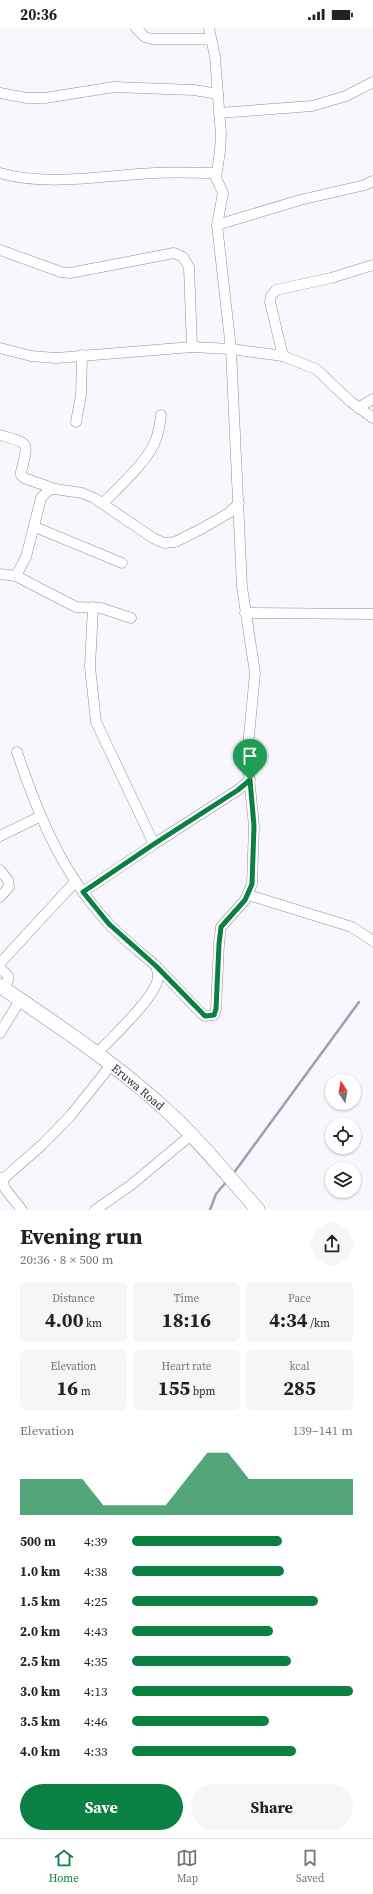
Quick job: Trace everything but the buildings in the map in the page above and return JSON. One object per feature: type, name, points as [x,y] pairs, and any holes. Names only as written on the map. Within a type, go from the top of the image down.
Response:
[{"type":"main road","name":"Eruwa Road","points":[[1,987],[111,1065],[166,1110],[191,1135],[258,1210]]},
{"type":"street","points":[[136,28],[145,37],[152,39],[206,39],[210,41]]},
{"type":"street","points":[[16,752],[41,816],[60,857],[75,882],[109,924],[156,966],[201,1013],[205,1016],[214,1015],[216,1009],[221,927],[239,909],[248,895],[252,884],[254,826],[247,757],[255,672],[239,554],[239,503],[231,348],[217,225],[223,193],[216,178],[220,151],[218,94],[215,57],[213,45],[210,41],[209,28]]},
{"type":"street","points":[[219,114],[312,106],[346,96],[373,82]]},
{"type":"street","points":[[0,93],[27,98],[45,98],[114,87],[194,90],[218,94]]},
{"type":"street","points":[[0,173],[32,178],[77,179],[155,173],[216,173]]},
{"type":"street","points":[[217,225],[300,200],[365,185],[373,180]]},
{"type":"street","points":[[0,250],[61,272],[70,273],[174,253],[183,257],[189,267],[192,347]]},
{"type":"street","points":[[283,356],[270,302],[271,296],[276,290],[331,278],[373,265]]},
{"type":"street","points":[[0,348],[32,356],[56,358],[192,347],[231,348],[283,356],[316,369],[358,408],[373,418]]},
{"type":"street","points":[[76,422],[82,394],[82,355]]},
{"type":"street","points":[[358,408],[373,399]]},
{"type":"street","points":[[103,503],[153,446],[161,415]]},
{"type":"street","points":[[0,435],[22,441],[26,444],[27,448],[21,475],[55,489],[82,493],[103,503],[153,538],[164,543],[175,542],[201,529],[229,514],[239,503]]},
{"type":"street","points":[[16,576],[26,557],[41,498],[49,490],[55,489]]},
{"type":"street","points":[[34,527],[122,563]]},
{"type":"street","points":[[0,574],[16,576],[76,606],[82,608],[101,608],[130,618]]},
{"type":"street","points":[[93,608],[90,667],[96,722],[154,844]]},
{"type":"street","points":[[246,613],[373,614]]},
{"type":"street","points":[[83,892],[238,790],[250,780]]},
{"type":"street","points":[[0,836],[41,816]]},
{"type":"street","points":[[0,870],[6,875],[8,887],[0,897]]},
{"type":"street","points":[[0,963],[63,892],[75,882]]},
{"type":"street","points":[[248,895],[352,927],[373,941]]},
{"type":"street","points":[[96,1054],[126,1024],[154,989],[158,980],[156,966]]},
{"type":"street","points":[[0,968],[8,976],[8,980],[1,987]]},
{"type":"street","points":[[0,1033],[20,1000]]},
{"type":"street","points":[[22,1210],[6,1190],[1,1179],[43,1144],[71,1115],[111,1065]]},
{"type":"street","points":[[95,1210],[131,1186],[191,1135]]},
{"type":"waterway","points":[[233,1174],[359,1002]]},
{"type":"waterway","points":[[210,1210],[216,1194],[227,1181]]},
{"type":"route","points":[[250,780],[254,826],[252,884],[250,891],[239,909],[221,927],[216,1009],[214,1015],[205,1016],[156,966],[109,924],[83,892],[238,790],[250,780]]}]
